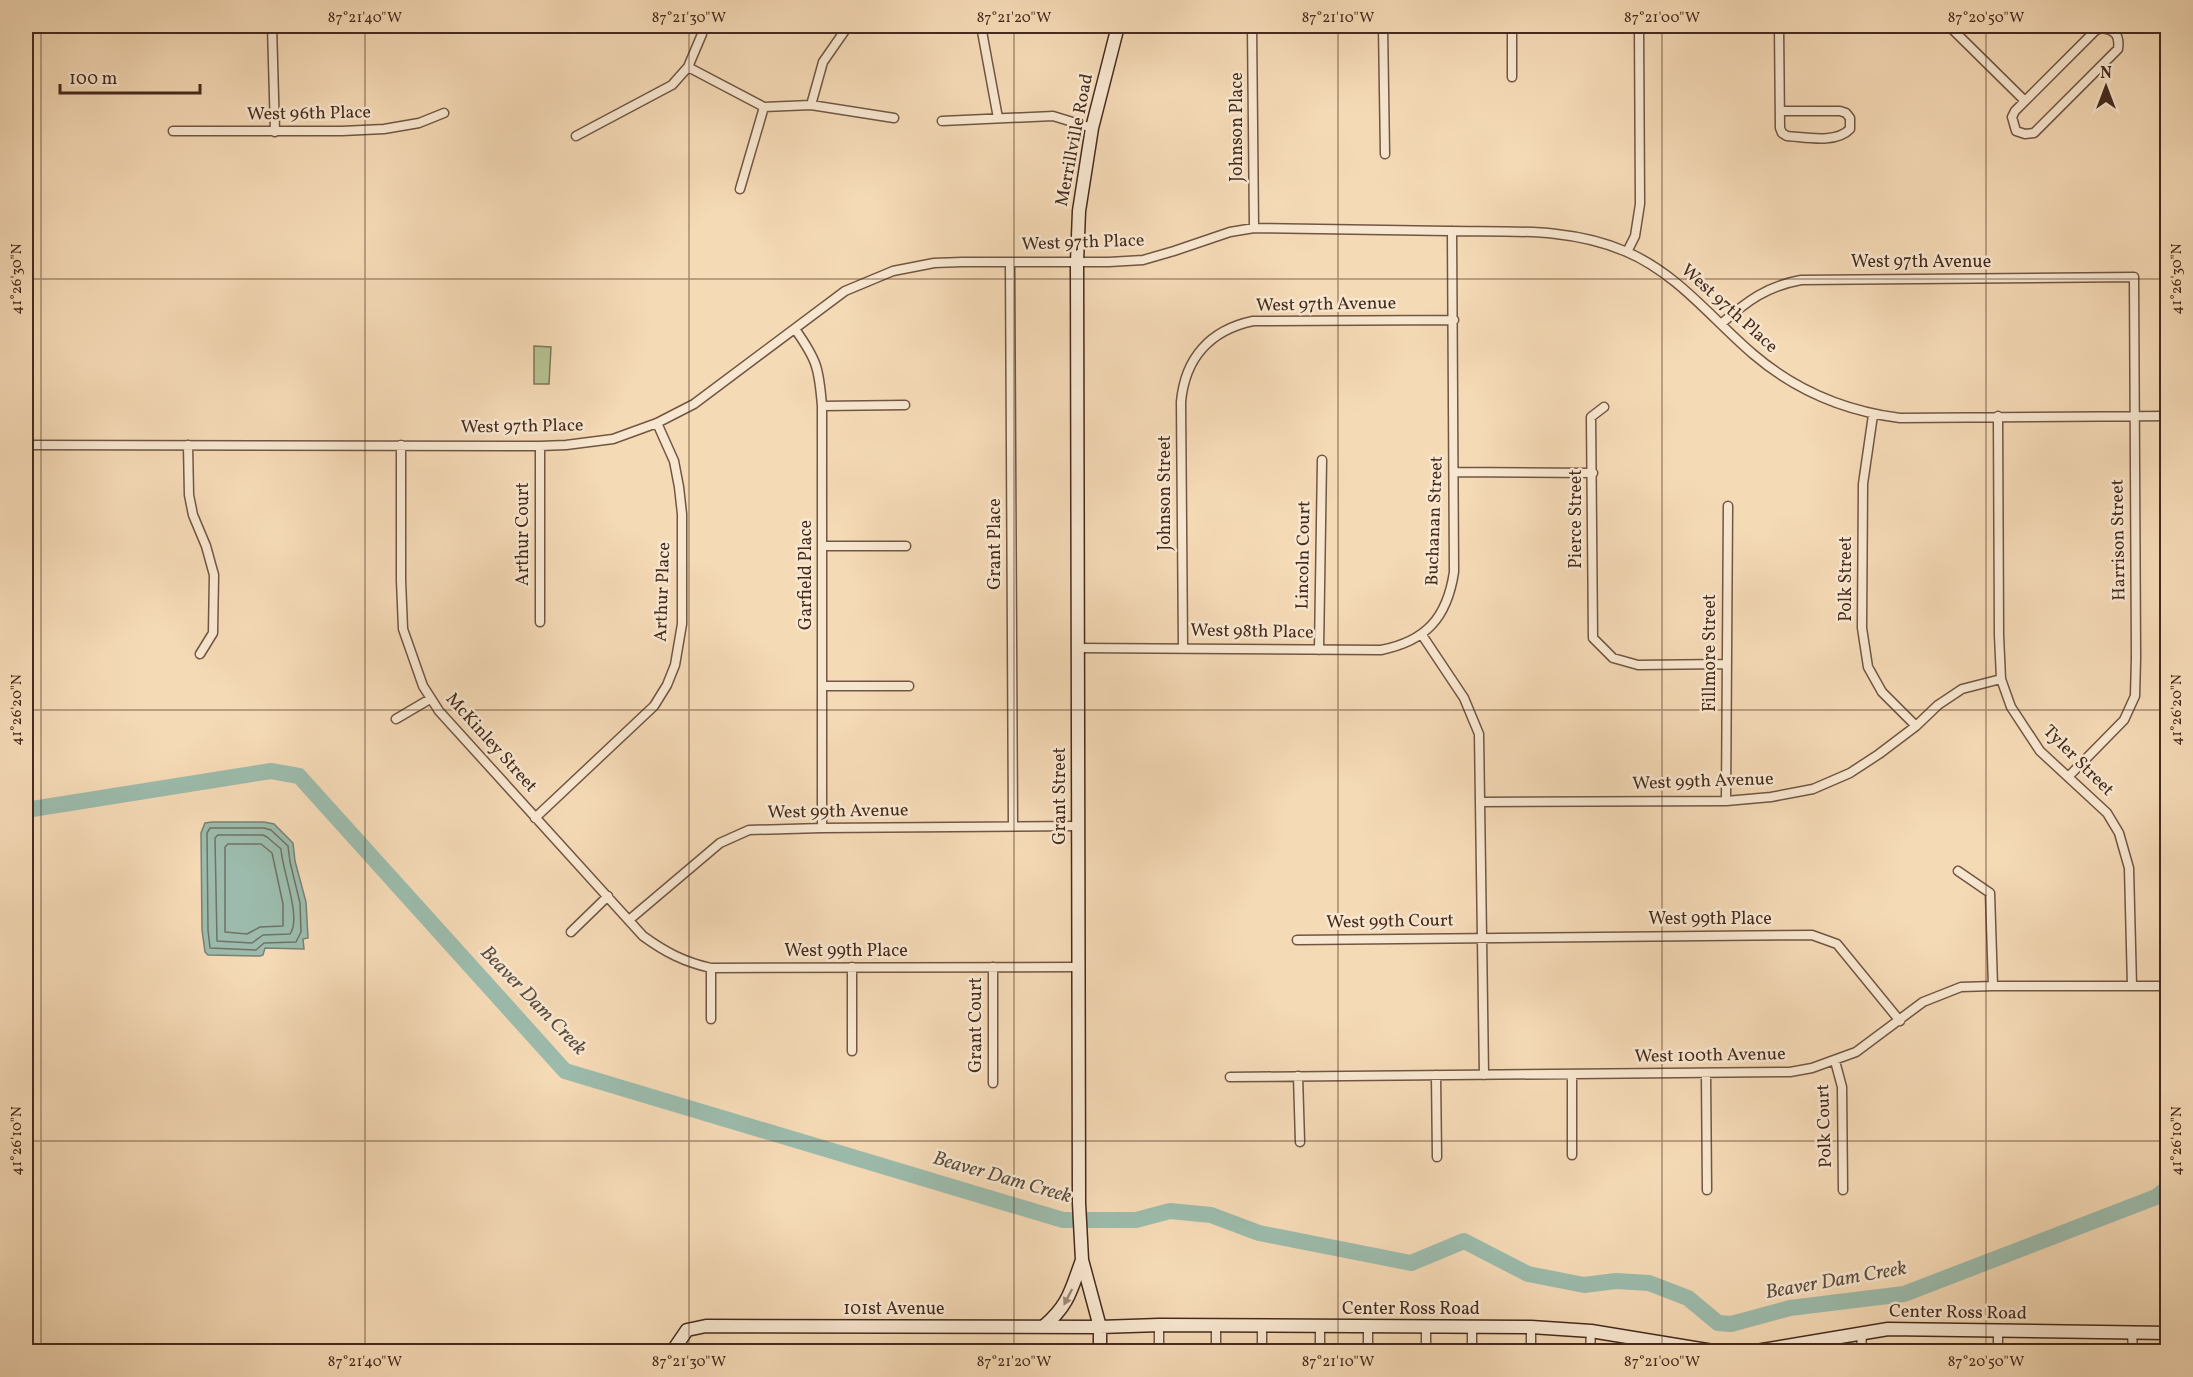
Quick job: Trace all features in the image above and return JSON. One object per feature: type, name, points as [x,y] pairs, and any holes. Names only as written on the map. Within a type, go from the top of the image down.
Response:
[{"type":"street","points":[[272,26],[275,132]]},
{"type":"street","points":[[576,136],[672,85],[688,67],[702,34],[702,26]]},
{"type":"street","points":[[811,105],[823,62],[848,26]]},
{"type":"street","points":[[981,26],[998,118]]},
{"type":"street","name":"Merrillville Road","points":[[1077,262],[1079,210],[1092,129],[1118,26]]},
{"type":"street","name":"Johnson Place","points":[[1252,26],[1254,228]]},
{"type":"street","points":[[1383,26],[1385,154]]},
{"type":"street","points":[[1512,26],[1512,76]]},
{"type":"street","points":[[1627,252],[1635,236],[1640,204],[1639,26]]},
{"type":"street","points":[[1779,26],[1780,128],[1782,133],[1787,136],[1837,137],[1850,129],[1850,118],[1840,111],[1780,111]]},
{"type":"street","points":[[1949,26],[2025,101]]},
{"type":"street","points":[[2102,28],[2112,30],[2117,35],[2118,49],[2034,133],[2025,134],[2016,131],[2013,123],[2015,111],[2025,101],[2096,30],[2102,28]]},
{"type":"street","points":[[688,67],[764,107],[811,105],[894,118]]},
{"type":"street","points":[[740,189],[764,107]]},
{"type":"street","name":"West 96th Place","points":[[173,131],[275,132],[384,129],[419,123],[444,113]]},
{"type":"street","points":[[942,121],[1053,116],[1092,129]]},
{"type":"street","name":"West 97th Place","points":[[26,445],[540,446],[603,441],[657,423],[694,404],[845,291],[893,271],[934,263],[1143,260],[1230,232],[1254,228],[1557,232],[1582,237],[1627,252],[1654,266],[1682,286],[1754,354],[1785,378],[1820,398],[1873,415],[1900,418],[2168,416]]},
{"type":"street","name":"Buchanan Street","points":[[1422,635],[1443,611],[1451,591],[1454,572],[1452,231]]},
{"type":"street","name":"Grant Place","points":[[1010,262],[1013,826]]},
{"type":"street","name":"Grant Street","points":[[1077,262],[1079,1203],[1082,1260],[1100,1327],[1100,1352]]},
{"type":"street","name":"West 97th Avenue","points":[[1721,324],[1741,306],[1762,292],[1781,283],[1801,280],[2134,277]]},
{"type":"street","name":"Harrison Street","points":[[2068,777],[2124,720],[2135,696],[2134,277]]},
{"type":"street","name":"West 97th Avenue","points":[[1206,345],[1221,332],[1252,321],[1454,320]]},
{"type":"street","name":"Garfield Place","points":[[795,328],[813,355],[820,376],[822,406],[822,828]]},
{"type":"street","name":"Johnson Street","points":[[1183,648],[1180,402],[1187,372],[1206,345]]},
{"type":"street","points":[[822,406],[905,405]]},
{"type":"street","name":"Pierce Street","points":[[1604,407],[1591,417],[1593,638],[1613,658],[1638,664],[1726,664]]},
{"type":"street","name":"Polk Street","points":[[1873,415],[1863,484],[1862,628],[1868,668],[1882,692],[1916,726]]},
{"type":"street","name":"Tyler Street","points":[[1998,416],[2001,679],[2011,707],[2040,751],[2107,813],[2119,833],[2129,868],[2132,986]]},
{"type":"street","name":"Arthur Place","points":[[535,818],[654,706],[667,685],[675,664],[682,624],[680,487],[674,461],[657,423]]},
{"type":"street","points":[[188,445],[189,495],[193,515],[206,546],[214,575],[213,633],[200,654]]},
{"type":"street","name":"McKinley Street","points":[[401,445],[403,629],[423,686],[430,699],[629,920]]},
{"type":"street","name":"Arthur Court","points":[[540,446],[540,622]]},
{"type":"street","name":"Lincoln Court","points":[[1319,650],[1322,460]]},
{"type":"street","points":[[1454,472],[1593,473]]},
{"type":"street","name":"Fillmore Street","points":[[1726,801],[1728,506]]},
{"type":"street","points":[[822,546],[906,546]]},
{"type":"street","points":[[1422,635],[1464,698],[1479,734],[1484,1075]]},
{"type":"street","name":"West 98th Place","points":[[1078,648],[1381,650],[1399,646],[1422,635]]},
{"type":"street","name":"West 99th Avenue","points":[[1481,802],[1726,801],[1771,797],[1813,789],[1850,773],[1916,726],[1938,705],[1962,689],[2001,679]]},
{"type":"street","points":[[823,686],[909,686]]},
{"type":"street","points":[[396,719],[430,699]]},
{"type":"street","name":"West 99th Avenue","points":[[629,920],[720,843],[749,830],[1079,826]]},
{"type":"street","points":[[1958,871],[1990,893],[1993,986]]},
{"type":"street","points":[[571,932],[608,896]]},
{"type":"street","name":"West 99th Place","points":[[629,920],[643,936],[663,951],[690,963],[711,968],[1079,967]]},
{"type":"street","name":"West 99th Place","points":[[1483,937],[1812,935],[1836,944],[1900,1020]]},
{"type":"street","name":"West 99th Court","points":[[1297,940],[1483,937]]},
{"type":"street","points":[[852,967],[852,1051]]},
{"type":"street","name":"Grant Court","points":[[993,967],[993,1083]]},
{"type":"street","points":[[711,968],[711,1019]]},
{"type":"street","name":"West 100th Avenue","points":[[1230,1077],[1775,1073],[1812,1068],[1856,1052],[1923,1002],[1961,987],[2168,986]]},
{"type":"street","name":"Polk Court","points":[[1835,1060],[1842,1087],[1843,1190]]},
{"type":"street","points":[[1572,1074],[1572,1155]]},
{"type":"street","points":[[1706,1074],[1707,1190]]},
{"type":"street","points":[[1436,1075],[1437,1157]]},
{"type":"street","points":[[1298,1076],[1300,1142]]},
{"type":"street","points":[[1043,1327],[1058,1314],[1070,1295],[1082,1260]]},
{"type":"street","points":[[1159,1325],[1159,1352]]},
{"type":"street","name":"Center Ross Road","points":[[1100,1327],[1159,1325],[1531,1327],[1591,1331],[1719,1352]]},
{"type":"street","name":"101st Avenue","points":[[672,1352],[687,1330],[706,1326],[1100,1327]]},
{"type":"street","points":[[1216,1326],[1216,1352]]},
{"type":"street","points":[[1262,1326],[1262,1352]]},
{"type":"street","points":[[1320,1326],[1320,1352]]},
{"type":"street","points":[[1368,1327],[1368,1352]]},
{"type":"street","points":[[1426,1327],[1426,1352]]},
{"type":"street","points":[[1472,1327],[1472,1352]]},
{"type":"street","points":[[1531,1327],[1531,1352]]},
{"type":"street","name":"Center Ross Road","points":[[1750,1352],[1888,1329],[2168,1333]]},
{"type":"street","points":[[1590,1352],[1591,1331]]},
{"type":"street","points":[[1998,1332],[1998,1352]]},
{"type":"street","points":[[1861,1352],[1862,1333]]},
{"type":"street","points":[[2132,1333],[2133,1352]]},
{"type":"green space","points":[[534,346],[551,347],[549,384],[534,384]]},
{"type":"water","points":[[205,823],[274,824],[293,843],[295,861],[306,902],[308,938],[303,939],[304,949],[265,948],[263,955],[260,956],[208,955],[205,952],[202,930],[201,833]]},
{"type":"waterway","name":"Beaver Dam Creek","points":[[26,810],[271,771],[299,776],[565,1071],[1063,1220],[1136,1220],[1170,1211],[1211,1215],[1259,1233],[1411,1263],[1464,1241],[1528,1274],[1584,1285],[1616,1281],[1649,1283],[1688,1298],[1718,1323],[1731,1324],[1790,1308],[1904,1294],[2156,1197],[2168,1188]]}]
